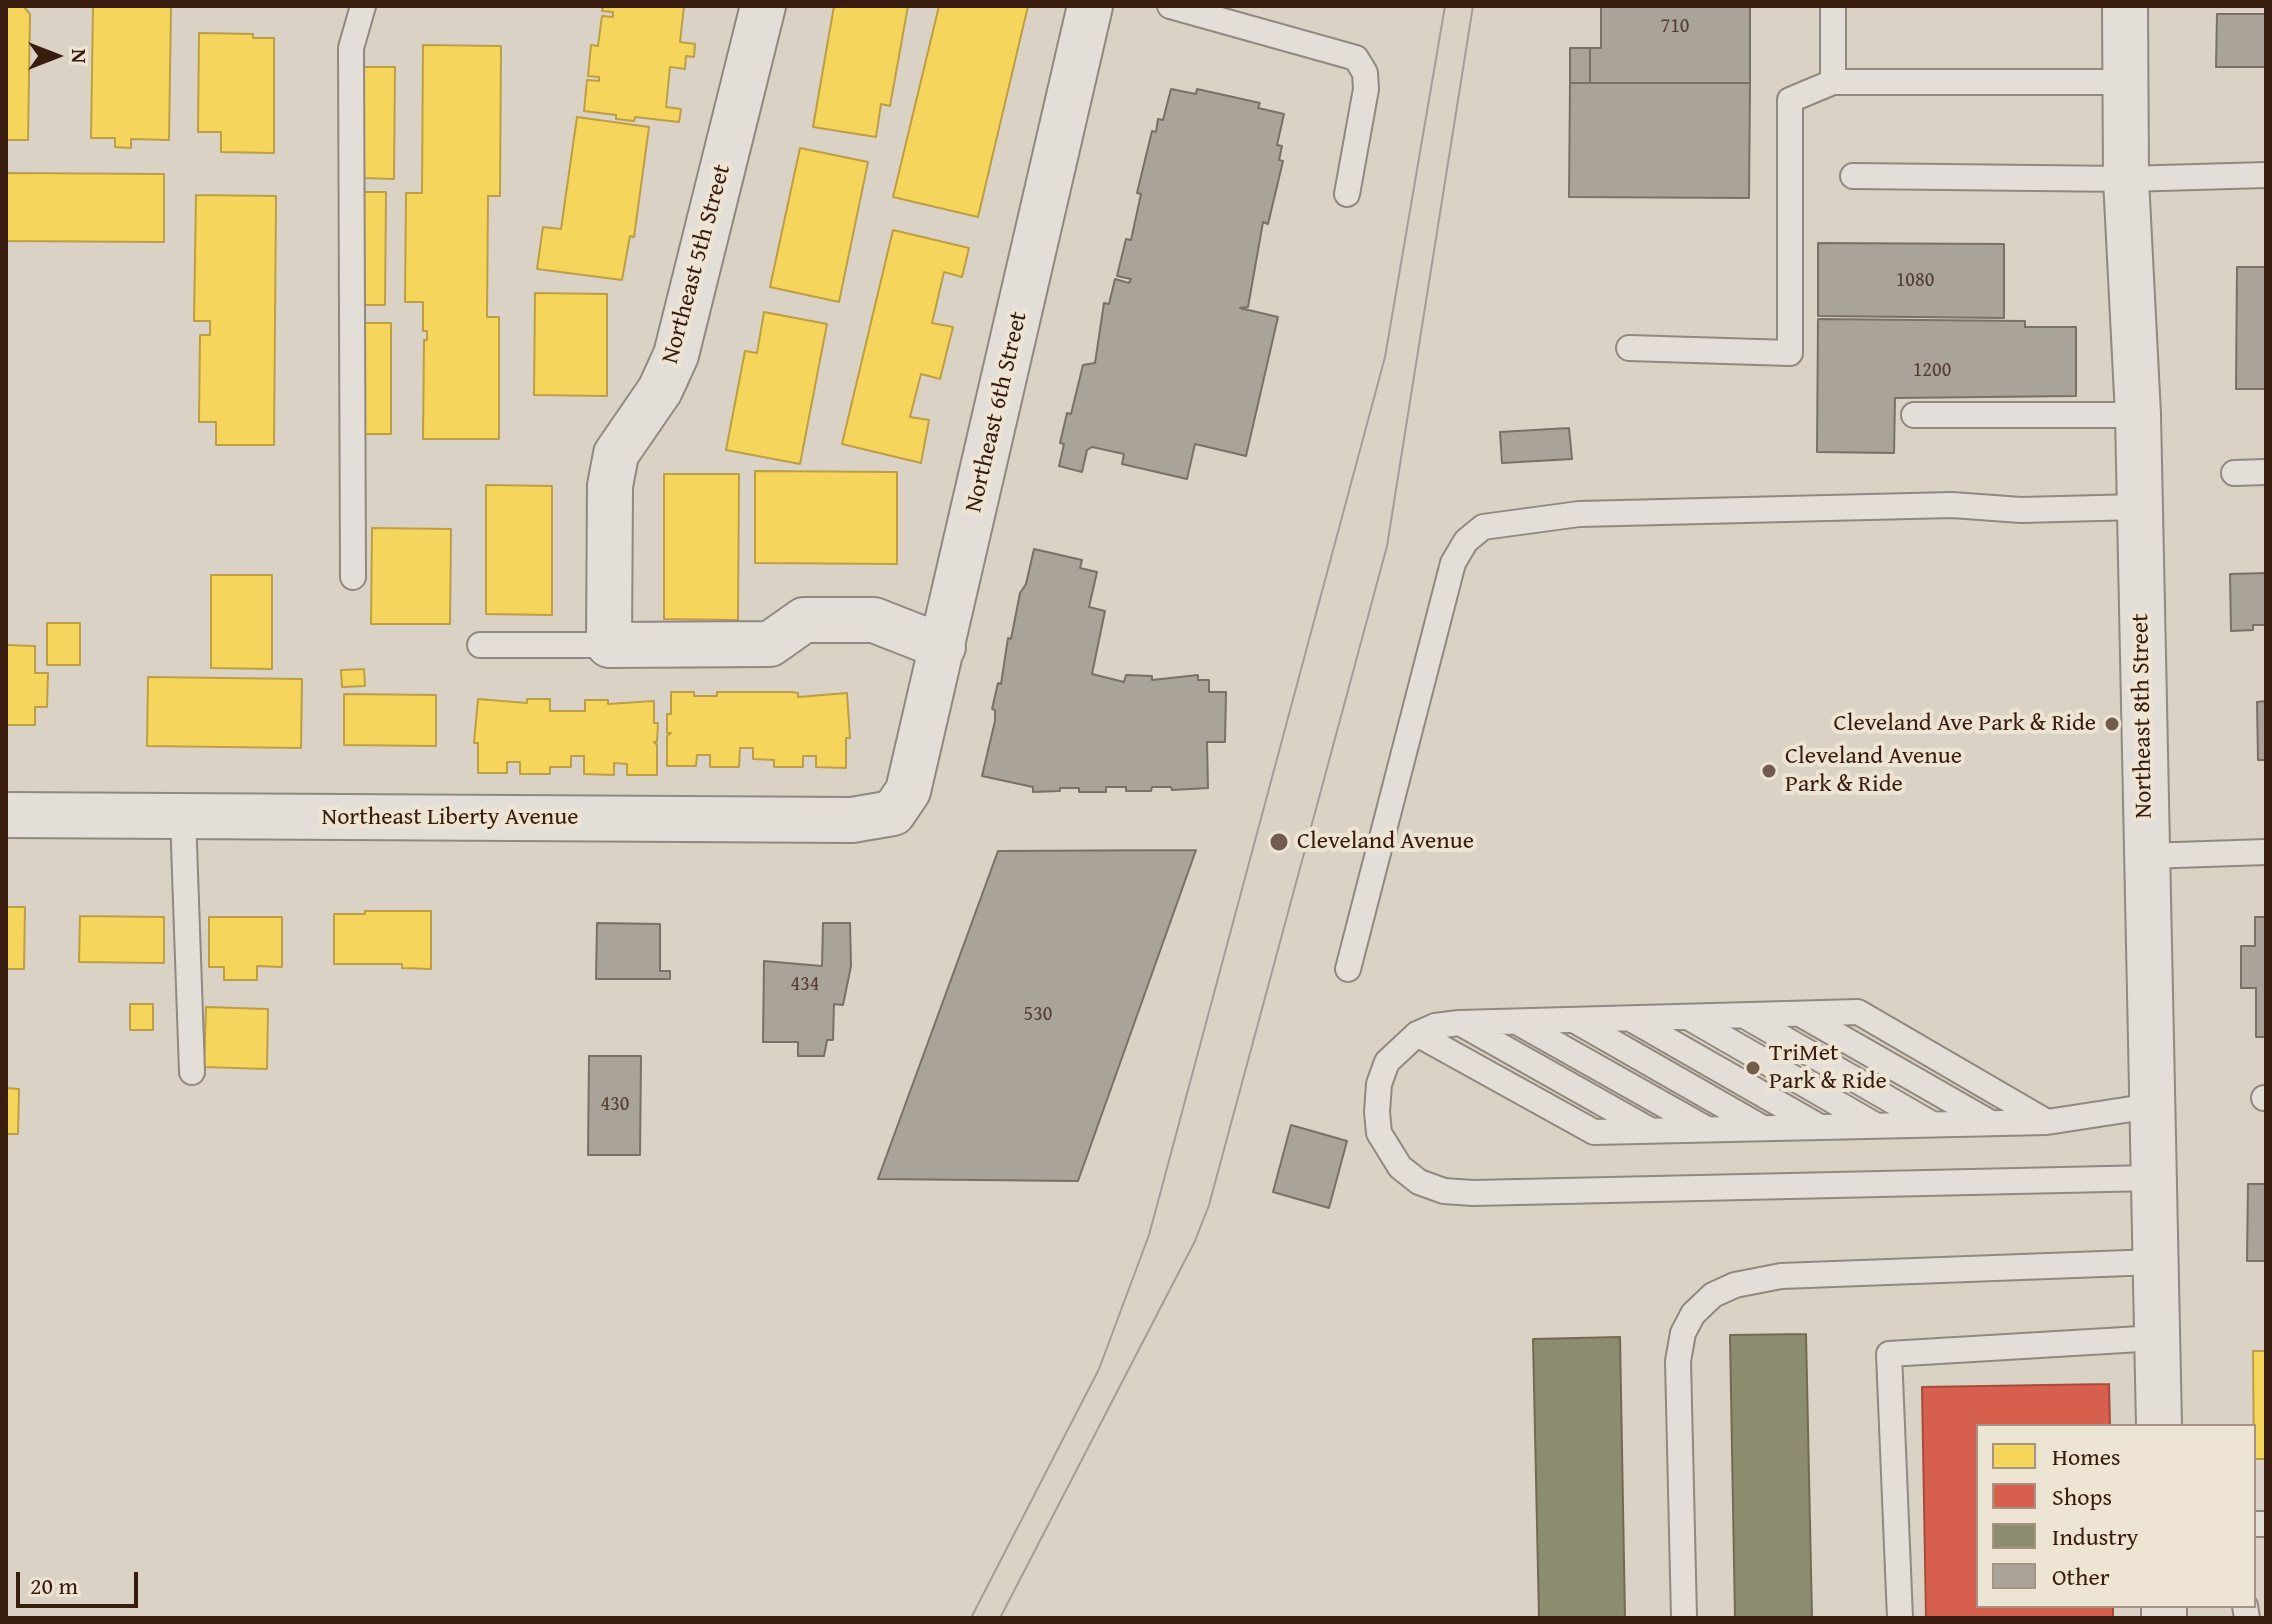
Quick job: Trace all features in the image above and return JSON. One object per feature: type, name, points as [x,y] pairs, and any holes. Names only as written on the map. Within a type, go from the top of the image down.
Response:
[{"type":"street","name":"Northeast 5th Street","points":[[609,645],[610,486],[616,454],[660,390],[676,355],[763,6]]},
{"type":"street","name":"Northeast 6th Street","points":[[893,813],[908,791],[1090,6]]},
{"type":"street","name":"Northeast 8th Street","points":[[2125,6],[2126,179],[2138,415],[2159,1424]]},
{"type":"street","points":[[609,645],[770,644],[804,620],[874,620],[943,647]]},
{"type":"street","name":"Northeast Liberty Avenue","points":[[6,815],[852,820],[893,813]]},
{"type":"lane","points":[[353,577],[351,48],[363,6]]},
{"type":"lane","points":[[1170,6],[1356,58],[1365,73],[1366,89],[1347,194]]},
{"type":"lane","points":[[1833,6],[1833,82]]},
{"type":"lane","points":[[1629,348],[1790,353],[1790,100],[1833,82],[2125,82]]},
{"type":"lane","points":[[1853,176],[2126,179],[2266,175]]},
{"type":"lane","points":[[1914,415],[2138,415]]},
{"type":"lane","points":[[2234,473],[2266,472]]},
{"type":"lane","points":[[1348,969],[1453,563],[1466,541],[1483,527],[1579,514],[1952,505],[2021,510],[2139,507]]},
{"type":"lane","points":[[480,645],[609,645]]},
{"type":"lane","points":[[183,816],[192,1072]]},
{"type":"lane","points":[[2146,856],[2266,852]]},
{"type":"lane","points":[[2047,1122],[1858,1012],[1459,1023],[1417,1034],[1387,1062],[1379,1084],[1379,1133],[1400,1167],[1419,1182],[1444,1191],[1473,1193],[2152,1178]]},
{"type":"lane","points":[[1800,1014],[1991,1123]]},
{"type":"lane","points":[[1744,1015],[1934,1125]]},
{"type":"lane","points":[[1687,1016],[1877,1126]]},
{"type":"lane","points":[[1630,1018],[1820,1127]]},
{"type":"lane","points":[[1573,1019],[1763,1128]]},
{"type":"lane","points":[[1516,1021],[1707,1129]]},
{"type":"lane","points":[[1459,1023],[1650,1131]]},
{"type":"lane","points":[[1417,1034],[1594,1132],[2047,1122],[2151,1106]]},
{"type":"lane","points":[[1684,1618],[1678,1361],[1683,1333],[1693,1314],[1713,1295],[1735,1285],[1781,1276],[2155,1262]]},
{"type":"lane","points":[[1900,1618],[1889,1354],[2157,1338]]},
{"type":"building: Homes","points":[[6,6],[23,6],[30,14],[28,140],[6,140]]},
{"type":"building: Homes","points":[[93,6],[171,6],[169,140],[131,139],[131,148],[115,147],[115,138],[91,138]]},
{"type":"building: Homes","points":[[603,6],[684,6],[680,42],[695,44],[694,57],[686,56],[685,69],[670,67],[666,107],[681,109],[679,122],[635,117],[634,121],[616,119],[616,115],[584,111],[587,80],[599,81],[599,77],[588,76],[591,45],[598,46],[602,16],[613,17],[613,12],[602,11]]},
{"type":"building: Homes","points":[[834,6],[908,6],[890,106],[881,104],[876,137],[813,127]]},
{"type":"building: Homes","points":[[939,6],[1028,6],[978,217],[893,197]]},
{"type":"building: Homes","points":[[199,33],[253,34],[253,38],[274,38],[274,153],[221,152],[221,132],[198,132]]},
{"type":"building: Homes","points":[[423,45],[501,46],[500,196],[488,196],[487,317],[499,317],[499,439],[423,439],[424,340],[427,340],[427,331],[423,331],[423,302],[405,302],[406,193],[422,193]]},
{"type":"building: Homes","points":[[363,67],[395,67],[394,179],[363,178]]},
{"type":"building: Homes","points":[[577,117],[649,127],[634,237],[630,236],[622,280],[537,269],[543,227],[561,229]]},
{"type":"building: Homes","points":[[800,148],[868,162],[839,302],[770,287]]},
{"type":"building: Homes","points":[[6,173],[164,174],[164,242],[6,241]]},
{"type":"building: Homes","points":[[355,192],[386,192],[385,305],[354,305]]},
{"type":"building: Homes","points":[[196,195],[276,196],[274,445],[216,445],[216,422],[199,422],[200,335],[210,335],[210,321],[194,321]]},
{"type":"building: Homes","points":[[893,230],[969,248],[962,277],[944,272],[932,323],[953,327],[940,379],[921,374],[910,417],[929,420],[921,463],[842,444]]},
{"type":"building: Homes","points":[[535,293],[607,294],[607,396],[534,395]]},
{"type":"building: Homes","points":[[764,312],[827,324],[800,464],[726,450],[745,351],[757,353]]},
{"type":"building: Homes","points":[[363,323],[391,323],[391,434],[361,434]]},
{"type":"building: Homes","points":[[755,471],[897,472],[897,564],[755,563]]},
{"type":"building: Homes","points":[[664,474],[739,474],[738,620],[664,619]]},
{"type":"building: Homes","points":[[486,485],[552,486],[552,615],[486,614]]},
{"type":"building: Homes","points":[[372,528],[451,529],[450,624],[371,624]]},
{"type":"building: Homes","points":[[211,575],[272,575],[272,669],[211,668]]},
{"type":"building: Homes","points":[[47,623],[80,623],[80,665],[47,665]]},
{"type":"building: Homes","points":[[6,645],[35,646],[35,673],[48,673],[47,707],[35,707],[35,725],[6,725]]},
{"type":"building: Homes","points":[[364,669],[365,686],[342,687],[341,670]]},
{"type":"building: Homes","points":[[148,677],[302,679],[301,748],[147,746]]},
{"type":"building: Homes","points":[[671,692],[717,696],[717,692],[792,692],[798,693],[798,697],[847,693],[850,738],[846,738],[846,768],[816,767],[816,756],[803,756],[803,767],[774,767],[774,760],[753,759],[753,748],[740,748],[739,767],[710,767],[710,755],[697,755],[696,766],[667,766],[667,736],[671,733],[667,733],[667,714],[671,714]]},
{"type":"building: Homes","points":[[344,694],[436,695],[436,746],[344,745]]},
{"type":"building: Homes","points":[[478,699],[527,703],[527,699],[550,699],[550,711],[585,711],[585,700],[608,700],[608,704],[654,701],[654,723],[658,723],[657,742],[654,742],[657,745],[657,775],[627,775],[627,764],[614,763],[614,775],[584,774],[584,756],[571,756],[571,767],[550,767],[550,774],[520,774],[520,762],[507,762],[507,773],[478,773],[478,743],[474,743]]},
{"type":"building: Homes","points":[[6,907],[25,907],[24,969],[6,969]]},
{"type":"building: Homes","points":[[365,911],[431,911],[431,969],[402,968],[402,964],[334,964],[334,914],[365,914]]},
{"type":"building: Homes","points":[[80,916],[164,917],[164,963],[79,962]]},
{"type":"building: Homes","points":[[209,917],[282,917],[282,967],[257,966],[257,980],[224,980],[224,967],[209,967]]},
{"type":"building: Homes","points":[[130,1004],[153,1004],[153,1030],[130,1030]]},
{"type":"building: Homes","points":[[206,1007],[268,1009],[267,1069],[204,1067]]},
{"type":"building: Homes","points":[[6,1088],[19,1089],[18,1134],[6,1134]]},
{"type":"building: Homes","points":[[2253,1351],[2266,1351],[2266,1459],[2256,1459]]},
{"type":"building: Shops","points":[[2109,1384],[2110,1424],[1976,1424],[1976,1608],[2113,1608],[2113,1618],[1926,1618],[1922,1387]]},
{"type":"building: Industry","points":[[1806,1334],[1812,1618],[1735,1618],[1730,1335]]},
{"type":"building: Industry","points":[[1620,1337],[1625,1618],[1539,1618],[1533,1339]]},
{"type":"building: Other","points":[[1601,6],[1750,6],[1750,83],[1590,83],[1590,48],[1601,48]]},
{"type":"building: Other","points":[[2217,14],[2266,14],[2266,67],[2216,67]]},
{"type":"building: Other","points":[[1570,48],[1590,48],[1590,83],[1570,83]]},
{"type":"building: Other","points":[[1570,83],[1750,83],[1749,198],[1569,197]]},
{"type":"building: Other","points":[[1171,89],[1196,94],[1197,89],[1260,103],[1258,108],[1284,114],[1277,145],[1282,146],[1279,160],[1283,161],[1268,224],[1263,222],[1248,307],[1240,308],[1278,317],[1246,456],[1195,444],[1187,479],[1122,464],[1124,454],[1092,447],[1087,450],[1082,472],[1059,466],[1064,444],[1060,443],[1067,413],[1071,414],[1083,365],[1095,363],[1104,303],[1109,304],[1115,279],[1129,283],[1131,279],[1117,276],[1126,239],[1131,240],[1141,194],[1137,193],[1152,131],[1156,132],[1158,119],[1163,120]]},
{"type":"building: Other","points":[[1818,243],[2004,244],[2004,318],[1818,316]]},
{"type":"building: Other","points":[[2237,267],[2266,267],[2266,389],[2236,389]]},
{"type":"building: Other","points":[[1818,319],[2025,321],[2025,327],[2076,327],[2076,396],[1895,398],[1894,453],[1817,452]]},
{"type":"building: Other","points":[[1569,428],[1572,459],[1502,463],[1500,432]]},
{"type":"building: Other","points":[[1034,549],[1082,560],[1080,568],[1097,572],[1089,607],[1105,611],[1092,674],[1124,682],[1126,675],[1152,676],[1152,680],[1198,675],[1198,680],[1209,680],[1209,692],[1226,692],[1225,742],[1207,742],[1208,788],[1172,790],[1171,787],[1152,787],[1151,791],[1126,791],[1126,787],[1106,787],[1106,792],[1079,792],[1079,788],[1060,788],[1060,791],[1033,792],[1033,787],[982,776],[995,721],[995,710],[992,709],[998,683],[1001,684],[1008,638],[1011,639],[1020,593],[1026,584]]},
{"type":"building: Other","points":[[2266,573],[2266,625],[2253,625],[2253,630],[2231,631],[2230,574]]},
{"type":"building: Other","points":[[2266,701],[2266,760],[2258,760],[2257,702]]},
{"type":"building: Other","points":[[1196,850],[1078,1181],[878,1179],[998,851]]},
{"type":"building: Other","points":[[2255,917],[2266,917],[2266,1037],[2256,1037],[2256,988],[2241,988],[2241,946],[2255,946]]},
{"type":"building: Other","points":[[597,923],[660,924],[660,971],[670,971],[670,979],[596,979]]},
{"type":"building: Other","points":[[823,923],[850,923],[851,966],[843,1005],[834,1004],[833,1040],[827,1040],[824,1056],[798,1056],[798,1042],[763,1042],[764,961],[822,966]]},
{"type":"building: Other","points":[[589,1056],[641,1056],[640,1155],[588,1155]]},
{"type":"building: Other","points":[[1291,1125],[1347,1141],[1329,1208],[1273,1192]]},
{"type":"building: Other","points":[[2248,1184],[2266,1184],[2266,1261],[2247,1261]]},
{"type":"tram line","points":[[971,1618],[1099,1369],[1149,1235],[1385,357],[1445,6]]},
{"type":"tram line","points":[[1000,1618],[1195,1241],[1209,1205],[1387,546],[1473,6]]},
{"type":"place","name":"Cleveland Ave Park & Ride","points":[[2112,724]]},
{"type":"place","name":"Cleveland Avenue Park & Ride","points":[[1769,771]]},
{"type":"place","name":"Cleveland Avenue","points":[[1279,842]]},
{"type":"place","name":"TriMet Park & Ride","points":[[1753,1068]]}]
